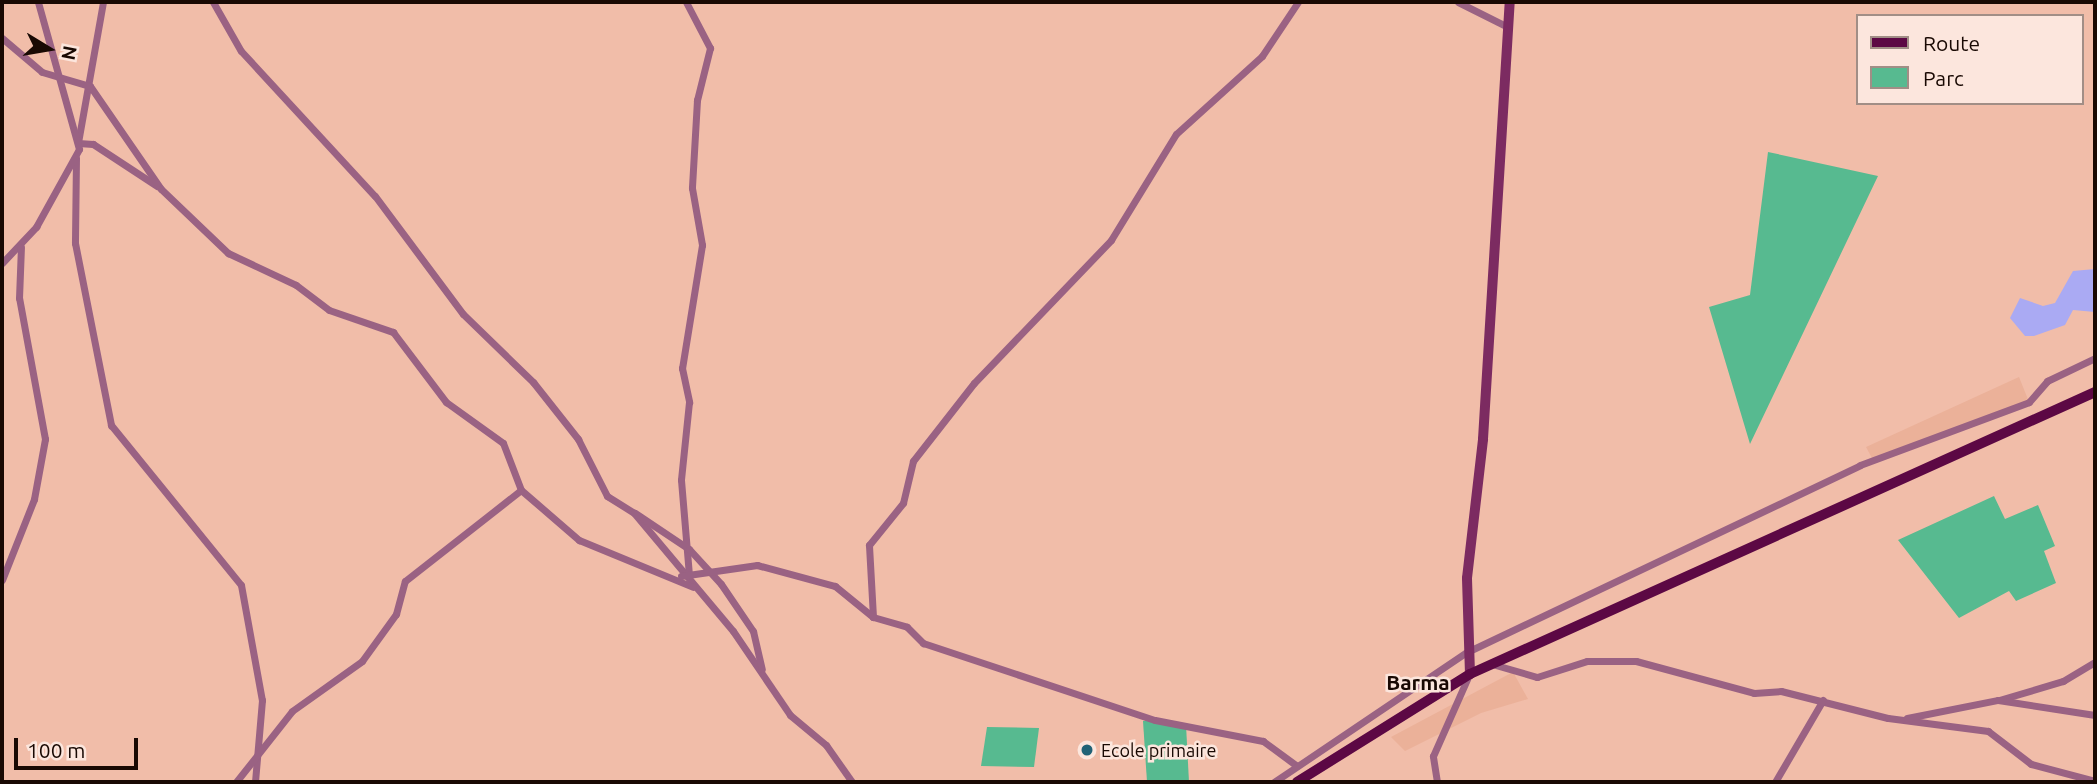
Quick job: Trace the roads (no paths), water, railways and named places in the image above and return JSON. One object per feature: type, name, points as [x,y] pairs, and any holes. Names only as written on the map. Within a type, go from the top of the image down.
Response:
[{"type":"main road","points":[[1297,782],[1470,674],[2095,392]]},
{"type":"street","points":[[38,2],[65,83],[78,143]]},
{"type":"street","points":[[103,2],[76,158],[75,243],[111,425],[241,585],[262,700],[255,782]]},
{"type":"street","points":[[213,2],[241,51],[370,190],[463,314],[555,411],[607,496],[689,549],[707,569],[752,631],[763,673]]},
{"type":"street","points":[[686,2],[710,48],[697,100],[692,188],[702,245],[682,368],[689,402],[681,480],[689,549],[687,576]]},
{"type":"street","points":[[873,617],[869,545],[903,503],[913,461],[974,383],[1111,240],[1176,134],[1262,56],[1298,2]]},
{"type":"street","points":[[1458,2],[1508,27]]},
{"type":"street","points":[[1437,782],[1432,762],[1437,743],[1470,674],[1467,652],[1510,2]]},
{"type":"street","points":[[2,38],[65,83],[90,86],[161,189]]},
{"type":"street","points":[[78,143],[93,144],[161,189],[228,253],[296,285],[329,310],[393,332],[446,402],[503,443],[521,490],[579,540],[696,589]]},
{"type":"street","points":[[2,264],[21,247],[76,158]]},
{"type":"street","points":[[2,580],[34,499],[45,439],[19,298],[21,247]]},
{"type":"street","points":[[1274,782],[1467,652],[1860,466],[2029,402],[2047,382],[2095,358]]},
{"type":"street","points":[[236,782],[292,711],[362,661],[396,614],[405,581],[521,490]]},
{"type":"street","points":[[634,513],[763,673],[790,715],[826,745],[852,782]]},
{"type":"street","points":[[670,578],[707,569],[757,565],[835,586],[873,617],[907,627],[923,643],[1034,676],[1072,695],[1263,741],[1297,766]]},
{"type":"street","points":[[1492,664],[1537,677],[1587,661],[1636,661],[1754,693],[1823,700],[1900,719],[1989,730],[2031,764],[2095,781]]},
{"type":"street","points":[[1900,719],[1998,700],[2063,681],[2095,662]]},
{"type":"street","points":[[1776,782],[1823,700]]},
{"type":"street","points":[[1998,700],[2095,715]]},
{"type":"water","points":[[2095,269],[2095,312],[2073,310],[2065,325],[2034,336],[2025,336],[2010,318],[2020,298],[2043,306],[2055,303],[2073,271]]},
{"type":"place","name":"Ecole primaire","points":[[1087,750]]},
{"type":"district","name":"Barma","points":[[1418,682]]}]
